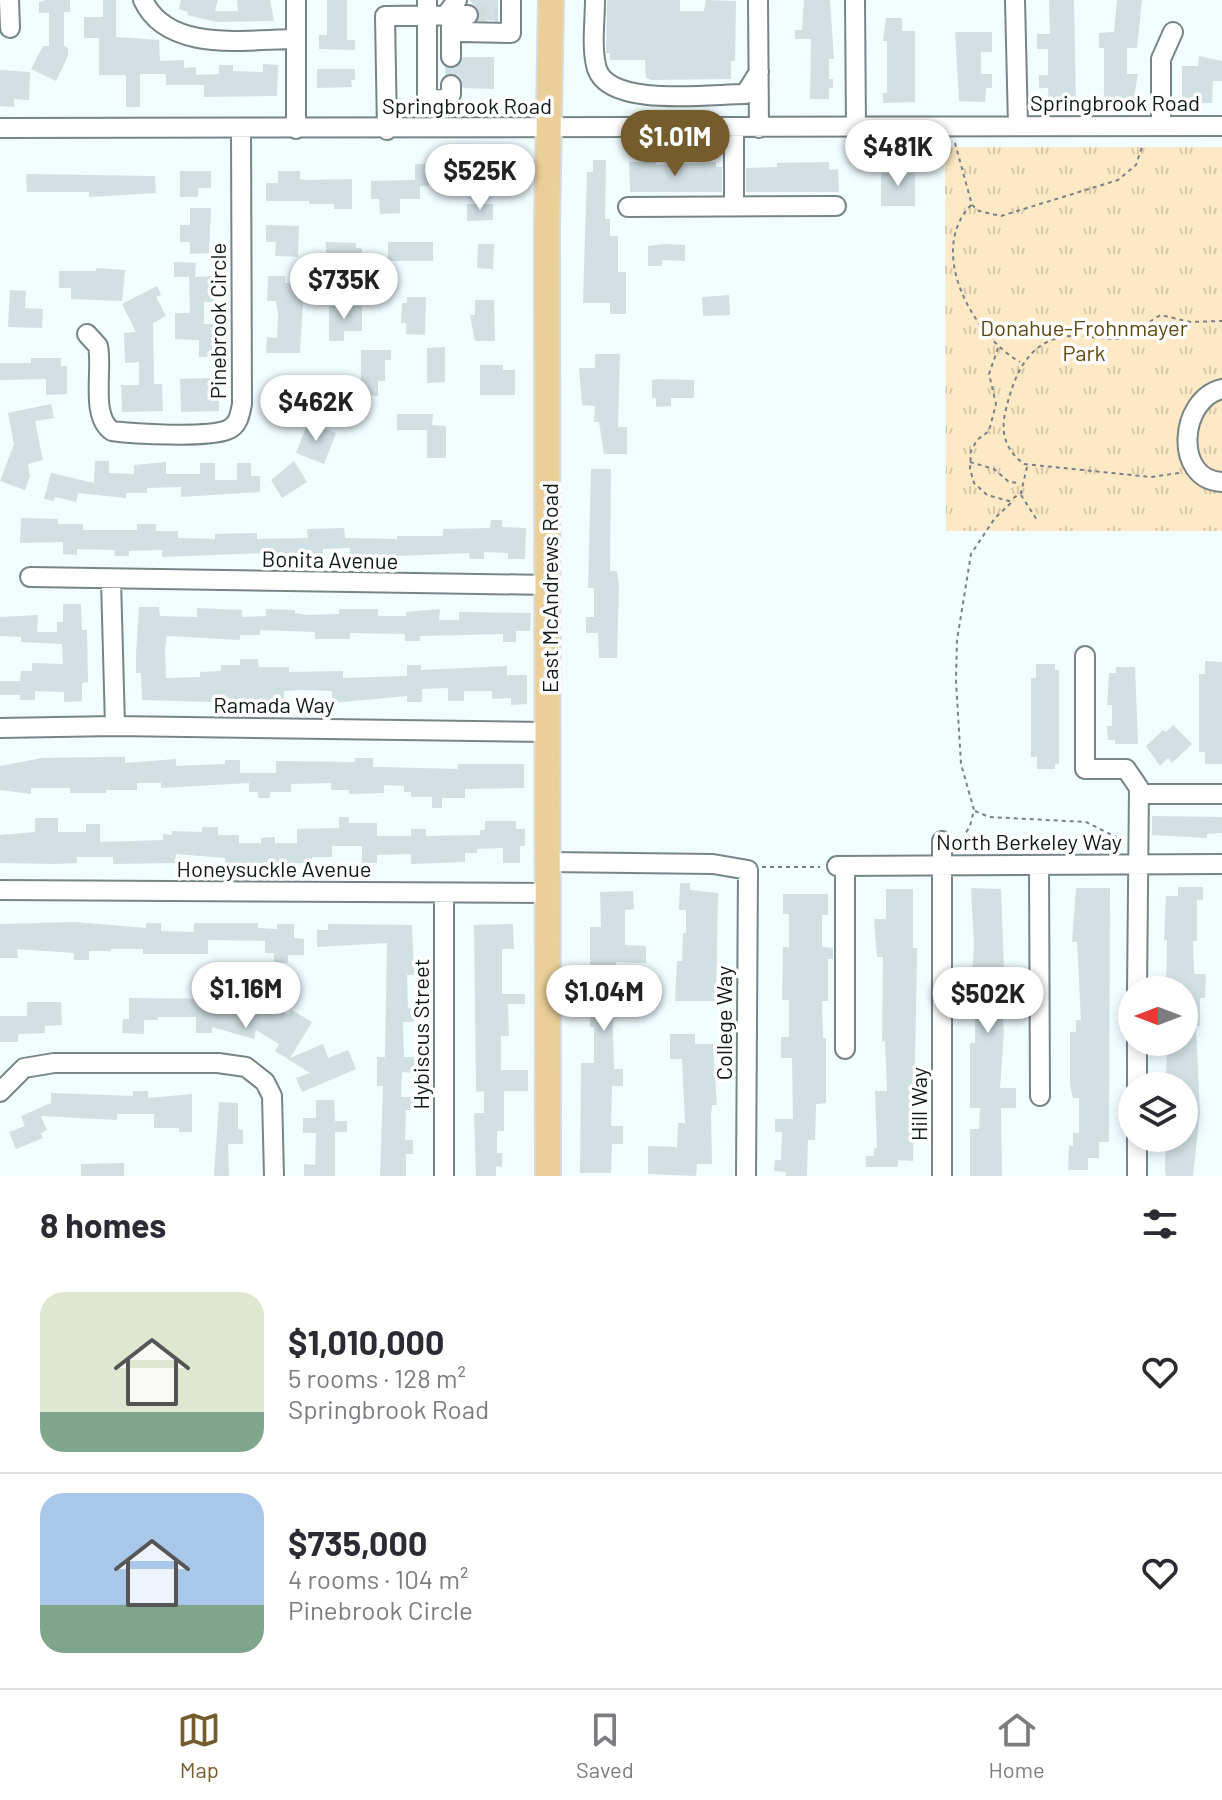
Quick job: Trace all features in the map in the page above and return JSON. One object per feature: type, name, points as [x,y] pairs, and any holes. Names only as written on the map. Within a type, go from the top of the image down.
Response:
[{"type":"main road","name":"East McAndrews Road","points":[[548,1176],[548,130],[551,0]]},
{"type":"street","points":[[9,0],[10,28]]},
{"type":"street","points":[[143,0],[159,20],[192,37],[296,39]]},
{"type":"street","points":[[296,0],[296,129]]},
{"type":"street","points":[[595,0],[596,67],[603,80],[614,89],[633,94],[745,94]]},
{"type":"street","points":[[734,206],[746,128],[759,72],[758,0]]},
{"type":"street","points":[[855,0],[856,127]]},
{"type":"street","points":[[1015,0],[1018,126]]},
{"type":"street","points":[[446,12],[461,32],[511,33],[507,10]]},
{"type":"street","points":[[446,12],[451,57]]},
{"type":"street","points":[[446,12],[427,98],[443,100],[451,94],[451,85]]},
{"type":"street","points":[[387,130],[385,16],[446,12]]},
{"type":"street","points":[[1153,126],[1161,59],[1173,32]]},
{"type":"street","points":[[746,128],[745,94],[759,72]]},
{"type":"street","name":"Springbrook Road","points":[[0,128],[548,130],[1222,126]]},
{"type":"street","name":"Pinebrook Circle","points":[[87,334],[98,346],[101,414],[104,426],[112,431],[210,433],[227,430],[235,424],[242,404],[241,129]]},
{"type":"street","points":[[628,207],[836,206]]},
{"type":"street","points":[[1222,389],[1205,398],[1189,420],[1186,436],[1195,466],[1203,476],[1222,482]]},
{"type":"street","name":"Bonita Avenue","points":[[30,577],[549,585]]},
{"type":"street","points":[[111,580],[115,726]]},
{"type":"street","points":[[1085,656],[1085,769],[1126,769],[1138,782],[1137,976]]},
{"type":"street","name":"Ramada Way","points":[[0,728],[115,726],[549,732]]},
{"type":"street","points":[[1139,794],[1222,794]]},
{"type":"street","name":"Hill Way","points":[[942,841],[942,1176]]},
{"type":"street","points":[[549,862],[713,864],[748,870]]},
{"type":"street","name":"North Berkeley Way","points":[[841,866],[1222,864]]},
{"type":"street","points":[[1039,865],[1040,1096]]},
{"type":"street","points":[[841,866],[845,1049]]},
{"type":"street","name":"College Way","points":[[746,1176],[748,870]]},
{"type":"street","name":"Honeysuckle Avenue","points":[[0,890],[548,893]]},
{"type":"street","name":"Hybiscus Street","points":[[444,893],[444,1176]]},
{"type":"street","points":[[0,1092],[24,1068],[54,1063],[218,1063],[246,1067],[265,1082],[272,1096],[274,1176]]},
{"type":"street","points":[[1137,1152],[1137,1176]]},
{"type":"path","points":[[952,127],[972,205],[979,211],[1001,216],[1118,180],[1136,165],[1153,126]]},
{"type":"path","points":[[972,205],[959,225],[955,265],[965,304],[979,329],[998,348],[1021,363]]},
{"type":"path","points":[[1195,466],[1162,477],[1028,465],[1014,456],[1007,446],[1003,434],[1005,413],[1021,363],[1038,347],[1062,336],[1128,338],[1161,315],[1190,322],[1222,321]]},
{"type":"path","points":[[998,348],[989,374],[996,397],[994,409],[989,431],[973,445],[971,476],[980,489],[999,500],[1014,500]]},
{"type":"path","points":[[994,409],[1005,413]]},
{"type":"path","points":[[970,462],[994,469],[1009,482],[1021,483]]},
{"type":"path","points":[[1028,465],[1021,483],[1021,493],[1037,520]]},
{"type":"path","points":[[942,865],[970,826],[974,810],[961,764],[957,640],[971,554],[995,518],[1021,493]]},
{"type":"path","points":[[974,810],[989,817],[1086,822],[1120,838],[1129,846],[1138,865]]},
{"type":"path","points":[[748,870],[765,866],[841,866]]},
{"type":"green space","name":"Donahue-Frohnmayer Park","points":[[945,147],[1222,147],[1222,531],[946,531]]},
{"type":"building","points":[[70,0],[70,12],[64,12],[64,46],[68,48],[68,56],[56,81],[31,69],[43,46],[49,46],[49,13],[39,13],[39,2]]},
{"type":"building","points":[[103,0],[116,0],[116,37],[159,40],[160,61],[184,60],[184,68],[196,67],[196,75],[219,74],[219,65],[233,65],[233,71],[263,72],[263,64],[278,65],[277,96],[204,97],[204,85],[166,85],[166,74],[140,74],[140,107],[126,107],[126,75],[99,75],[99,38],[84,38],[84,17],[103,17]]},
{"type":"building","points":[[181,0],[218,0],[215,11],[238,11],[237,0],[270,0],[274,21],[217,22],[187,15],[188,12],[179,9]]},
{"type":"building","points":[[327,0],[347,0],[347,40],[355,40],[355,50],[319,49],[319,35],[327,35]]},
{"type":"building","points":[[469,0],[498,0],[498,21],[479,20],[479,10]]},
{"type":"building","points":[[607,0],[680,0],[680,11],[704,11],[706,0],[736,1],[735,61],[731,61],[731,79],[652,80],[646,78],[645,60],[610,60],[610,53],[606,53]]},
{"type":"building","points":[[804,0],[830,0],[834,59],[829,59],[829,79],[833,79],[833,88],[829,88],[829,99],[810,99],[811,39],[795,39],[795,30],[802,30]]},
{"type":"building","points":[[1049,0],[1074,0],[1076,103],[1049,103],[1048,88],[1039,88],[1039,75],[1048,75],[1048,49],[1037,49],[1037,34],[1050,34]]},
{"type":"building","points":[[1117,0],[1142,0],[1137,48],[1127,48],[1127,74],[1138,74],[1133,103],[1104,102],[1104,48],[1099,48],[1099,33],[1114,32]]},
{"type":"building","points":[[886,18],[902,18],[902,31],[915,31],[915,102],[883,103],[883,93],[887,93],[887,41],[883,41]]},
{"type":"building","points":[[955,32],[992,32],[992,52],[981,52],[981,74],[992,74],[992,88],[986,88],[985,102],[959,101]]},
{"type":"building","points":[[1199,56],[1222,61],[1222,81],[1213,81],[1212,103],[1182,103],[1182,66],[1198,66]]},
{"type":"building","points":[[463,57],[494,57],[494,89],[463,88],[458,75],[445,75],[445,67],[456,68]]},
{"type":"building","points":[[317,69],[355,69],[355,80],[351,80],[352,87],[317,88]]},
{"type":"building","points":[[0,70],[30,72],[29,100],[14,99],[14,107],[0,106]]},
{"type":"building","points":[[593,160],[606,160],[605,219],[610,219],[610,236],[618,236],[618,272],[626,272],[626,314],[610,314],[610,303],[583,303],[587,172],[593,172]]},
{"type":"building","points":[[511,162],[511,185],[429,183],[429,186],[420,186],[420,199],[400,199],[400,213],[380,214],[379,199],[371,199],[371,181],[415,180],[415,164]]},
{"type":"building","points":[[629,162],[656,162],[656,165],[716,162],[716,167],[722,167],[722,192],[630,192]]},
{"type":"building","points":[[829,162],[829,170],[838,169],[839,192],[746,192],[746,168],[777,167],[777,163]]},
{"type":"building","points":[[891,167],[905,167],[905,173],[915,173],[915,206],[881,206],[881,173],[891,173]]},
{"type":"building","points":[[180,171],[211,171],[211,188],[198,188],[198,197],[180,197]]},
{"type":"building","points":[[278,171],[300,171],[300,179],[305,180],[352,179],[352,209],[334,209],[334,204],[309,204],[309,201],[266,201],[266,183],[278,183]]},
{"type":"building","points":[[26,174],[155,176],[156,193],[89,197],[89,192],[27,192]]},
{"type":"building","points":[[467,204],[493,204],[493,220],[467,221]]},
{"type":"building","points":[[190,208],[211,208],[209,253],[190,254],[190,242],[180,242],[180,225],[190,225]]},
{"type":"building","points":[[266,225],[299,226],[298,257],[275,256],[276,242],[266,242]]},
{"type":"building","points":[[326,242],[356,243],[356,248],[362,248],[362,281],[338,277],[338,257],[326,257]]},
{"type":"building","points":[[388,242],[433,242],[433,261],[388,261]]},
{"type":"building","points":[[478,244],[494,244],[493,269],[477,268]]},
{"type":"building","points":[[685,245],[685,261],[662,260],[662,266],[648,266],[648,246]]},
{"type":"building","points":[[174,262],[196,263],[195,277],[215,276],[216,302],[204,302],[204,324],[216,324],[216,357],[199,357],[199,340],[175,339],[175,313],[190,313],[189,277],[174,277]]},
{"type":"building","points":[[96,268],[125,270],[122,301],[71,299],[71,288],[59,288],[59,271],[96,271]]},
{"type":"building","points":[[268,276],[285,276],[285,283],[304,283],[300,353],[266,353],[267,337],[277,338],[278,314],[276,301],[267,301]]},
{"type":"building","points":[[157,286],[161,295],[156,297],[166,316],[153,323],[154,384],[162,384],[163,411],[122,412],[121,385],[139,385],[139,362],[125,363],[124,333],[136,332],[122,304]]},
{"type":"building","points":[[10,290],[26,291],[25,308],[43,309],[42,328],[8,327]]},
{"type":"building","points":[[729,295],[730,315],[703,316],[702,297]]},
{"type":"building","points":[[407,297],[426,297],[425,335],[406,334],[406,323],[401,323],[402,303],[407,303]]},
{"type":"building","points":[[475,300],[494,300],[495,341],[475,341],[470,315],[475,315]]},
{"type":"building","points":[[329,306],[362,306],[362,331],[344,331],[344,341],[329,341]]},
{"type":"building","points":[[445,347],[445,382],[427,383],[427,348]]},
{"type":"building","points":[[361,350],[391,350],[391,360],[385,360],[385,381],[378,381],[378,396],[361,395]]},
{"type":"building","points":[[595,354],[620,354],[618,427],[627,427],[627,454],[604,454],[599,422],[594,422],[595,406],[582,405],[579,368],[595,368]]},
{"type":"building","points":[[31,358],[61,358],[61,366],[67,366],[67,394],[46,395],[46,379],[0,380],[0,363],[31,363]]},
{"type":"building","points":[[480,365],[503,365],[503,370],[515,370],[515,395],[480,395]]},
{"type":"building","points":[[210,378],[210,392],[219,392],[219,411],[181,412],[180,379]]},
{"type":"building","points":[[652,380],[694,380],[694,398],[671,398],[671,406],[656,407],[656,398],[652,398]]},
{"type":"building","points":[[314,382],[314,420],[291,420],[291,383]]},
{"type":"building","points":[[51,404],[54,418],[35,421],[43,460],[28,464],[30,476],[25,490],[0,481],[14,444],[8,413]]},
{"type":"building","points":[[397,414],[433,414],[432,425],[446,426],[446,458],[427,458],[427,430],[397,430]]},
{"type":"building","points":[[308,422],[336,433],[324,464],[296,453]]},
{"type":"building","points":[[95,461],[109,461],[109,473],[134,474],[134,465],[166,462],[166,474],[200,474],[200,463],[215,463],[215,480],[237,480],[237,463],[251,463],[251,476],[260,476],[260,492],[181,497],[181,487],[147,488],[147,493],[126,493],[126,498],[78,493],[76,502],[55,497],[54,501],[44,499],[51,473],[94,483]]},
{"type":"building","points":[[294,461],[307,482],[282,498],[271,480]]},
{"type":"building","points":[[591,469],[611,469],[610,571],[617,571],[619,585],[617,658],[599,658],[598,633],[586,633],[586,617],[594,617],[594,588],[588,588]]},
{"type":"building","points":[[21,518],[58,519],[58,524],[83,524],[83,530],[137,530],[137,524],[156,524],[156,531],[178,531],[178,538],[215,539],[215,534],[257,533],[257,539],[308,538],[307,529],[344,528],[345,538],[443,536],[443,529],[490,528],[491,520],[502,520],[502,527],[526,528],[525,559],[508,559],[508,553],[484,552],[484,559],[470,559],[469,553],[349,558],[350,548],[323,549],[323,557],[302,558],[275,558],[276,555],[265,553],[162,557],[162,550],[129,551],[129,556],[115,556],[114,550],[77,549],[77,555],[63,554],[63,542],[20,543]]},
{"type":"building","points":[[63,604],[81,604],[82,630],[87,630],[88,682],[82,683],[82,701],[64,702],[64,692],[35,691],[35,700],[20,700],[20,695],[0,695],[0,681],[20,681],[21,671],[32,671],[32,663],[63,664],[62,644],[21,642],[21,637],[0,636],[0,617],[38,615],[37,632],[57,632],[57,622],[63,622]]},
{"type":"building","points":[[139,607],[159,607],[160,616],[197,617],[197,608],[242,610],[242,617],[266,616],[266,609],[295,610],[295,613],[308,615],[339,614],[339,609],[378,609],[378,616],[406,616],[406,612],[440,609],[439,620],[459,620],[459,612],[531,613],[530,631],[516,631],[516,642],[503,642],[503,634],[420,636],[420,641],[405,641],[405,634],[350,633],[350,639],[315,639],[315,632],[260,630],[260,635],[240,635],[240,640],[167,636],[165,648],[166,678],[200,677],[200,672],[221,671],[221,665],[240,665],[240,659],[258,659],[259,667],[289,667],[289,672],[343,671],[343,678],[407,676],[407,665],[421,665],[421,670],[507,666],[507,675],[527,675],[527,704],[511,705],[511,698],[492,699],[492,691],[464,691],[464,701],[448,701],[448,688],[422,689],[422,702],[407,702],[407,696],[332,703],[332,691],[303,690],[284,691],[284,704],[142,700],[141,673],[136,673]]},
{"type":"building","points":[[1205,661],[1222,662],[1222,764],[1205,764],[1205,752],[1199,752],[1199,674],[1205,674]]},
{"type":"building","points":[[1036,664],[1055,664],[1055,670],[1059,670],[1059,764],[1055,764],[1055,769],[1037,769],[1037,757],[1031,757],[1031,678],[1036,678]]},
{"type":"building","points":[[1116,667],[1135,667],[1138,744],[1115,744],[1115,740],[1108,740],[1107,726],[1112,726],[1112,705],[1107,705],[1109,673],[1116,673]]},
{"type":"building","points":[[1173,725],[1192,744],[1172,763],[1168,758],[1160,766],[1146,746]]},
{"type":"building","points":[[125,757],[125,763],[176,759],[176,766],[225,764],[225,760],[240,760],[240,773],[276,773],[276,761],[355,762],[355,758],[373,758],[373,767],[458,769],[458,764],[524,764],[524,788],[465,789],[465,798],[442,798],[442,808],[432,808],[432,797],[411,797],[411,792],[404,792],[404,786],[384,785],[384,793],[349,794],[349,790],[331,790],[331,783],[291,784],[291,792],[270,792],[270,798],[258,798],[258,792],[249,792],[249,783],[161,788],[161,783],[137,783],[137,790],[106,790],[106,793],[70,793],[70,788],[31,788],[31,794],[0,790],[0,766],[42,758]]},
{"type":"building","points":[[1152,816],[1222,817],[1222,833],[1207,834],[1207,838],[1152,835]]},
{"type":"building","points":[[339,817],[349,817],[349,823],[377,823],[377,836],[411,836],[411,829],[426,829],[426,836],[480,835],[480,830],[485,830],[485,821],[516,821],[516,829],[525,829],[525,846],[520,846],[520,863],[503,863],[503,848],[477,849],[477,853],[465,853],[465,862],[411,864],[411,854],[377,855],[377,863],[362,863],[362,846],[332,846],[332,857],[312,857],[312,863],[225,863],[225,858],[176,854],[175,863],[113,864],[113,857],[77,857],[77,863],[0,863],[0,835],[35,832],[35,818],[58,818],[58,832],[86,832],[86,824],[100,824],[100,842],[163,840],[163,834],[172,835],[172,831],[202,832],[202,827],[218,827],[218,835],[239,835],[239,843],[261,843],[261,838],[275,837],[275,843],[297,843],[297,829],[339,828]]},
{"type":"building","points":[[680,883],[690,883],[690,890],[718,893],[716,1001],[675,1001],[677,961],[682,961],[683,933],[686,933],[686,910],[679,910]]},
{"type":"building","points":[[1178,887],[1203,887],[1203,900],[1197,900],[1197,941],[1193,941],[1194,974],[1206,974],[1205,998],[1200,998],[1200,1026],[1198,976],[1166,976],[1166,896],[1178,896]]},
{"type":"building","points":[[971,888],[1001,889],[1004,970],[998,970],[1004,1031],[1000,1088],[1016,1088],[1016,1108],[1001,1108],[1002,1176],[970,1176],[970,1129],[979,1129],[980,1108],[970,1108],[970,1043],[975,1043],[975,999],[971,1000],[974,942]]},
{"type":"building","points":[[1076,888],[1110,888],[1109,1142],[1099,1142],[1099,1158],[1088,1158],[1088,1170],[1068,1170],[1069,1145],[1073,1146],[1073,1133],[1079,1133],[1079,1098],[1073,1098],[1070,1085],[1070,1032],[1076,1032],[1076,1020],[1081,1020],[1077,942],[1072,942]]},
{"type":"building","points":[[886,889],[913,889],[913,948],[917,948],[917,961],[913,1161],[898,1160],[898,1167],[866,1167],[866,1156],[874,1156],[874,1148],[877,1148],[875,1091],[887,1091],[885,1041],[882,1042],[883,957],[877,957],[874,919],[886,919]]},
{"type":"building","points":[[633,891],[634,909],[625,910],[625,945],[646,946],[646,963],[616,962],[616,999],[612,999],[614,1069],[623,1069],[623,1086],[612,1086],[611,1126],[623,1126],[623,1144],[612,1144],[611,1173],[580,1173],[581,1063],[594,1063],[594,1027],[590,1027],[590,927],[601,927],[600,892]]},
{"type":"building","points":[[783,894],[828,894],[828,915],[822,915],[822,947],[833,948],[833,959],[828,959],[828,1001],[822,1001],[823,1038],[826,1038],[826,1103],[816,1104],[815,1140],[808,1140],[807,1176],[786,1176],[786,1172],[774,1171],[775,1160],[781,1160],[782,1132],[775,1132],[775,1119],[793,1119],[792,1058],[781,1058],[781,1037],[789,1037],[789,1000],[782,1000],[783,947],[789,947],[789,914],[783,914]]},
{"type":"building","points":[[74,922],[146,928],[146,923],[161,923],[161,931],[194,932],[194,923],[258,923],[258,928],[277,929],[277,924],[294,924],[294,938],[304,939],[304,955],[288,955],[288,963],[274,963],[274,953],[265,953],[265,941],[208,940],[208,954],[143,954],[143,949],[111,949],[89,951],[89,960],[74,960],[74,953],[17,949],[18,958],[0,958],[0,924]]},
{"type":"building","points":[[328,924],[412,925],[414,975],[407,975],[408,1008],[413,1008],[414,1022],[403,1022],[404,1057],[414,1057],[414,1073],[402,1072],[401,1097],[413,1097],[413,1110],[406,1110],[405,1140],[413,1140],[413,1154],[406,1154],[406,1176],[380,1176],[383,1086],[377,1086],[377,1057],[385,1057],[387,943],[317,947],[317,930],[328,930]]},
{"type":"building","points":[[513,924],[514,949],[502,949],[502,994],[525,994],[525,1004],[508,1004],[509,1036],[501,1036],[501,1070],[528,1070],[528,1091],[504,1091],[504,1131],[497,1131],[497,1153],[502,1153],[502,1167],[496,1166],[496,1176],[476,1176],[474,1113],[484,1113],[484,1091],[476,1092],[474,925]]},
{"type":"building","points":[[250,993],[262,996],[262,999],[288,1015],[292,1010],[312,1022],[290,1058],[323,1044],[328,1058],[348,1050],[356,1069],[302,1092],[296,1078],[310,1073],[275,1051],[279,1044],[256,1030],[254,1039],[212,1027],[212,1033],[196,1033],[196,1017],[158,1017],[158,1020],[144,1020],[144,1034],[122,1033],[123,1019],[129,1019],[129,998],[219,999],[248,1005]]},
{"type":"building","points":[[27,1002],[61,1002],[62,1025],[45,1026],[45,1033],[18,1034],[18,1042],[0,1042],[0,1016],[27,1016]]},
{"type":"building","points":[[670,1034],[695,1034],[695,1044],[713,1044],[717,1105],[712,1105],[711,1116],[712,1164],[697,1164],[696,1176],[648,1174],[648,1146],[677,1147],[678,1123],[685,1123],[682,1059],[670,1059]]},
{"type":"building","points":[[1167,1056],[1197,1056],[1200,1112],[1198,1130],[1198,1072],[1166,1072]]},
{"type":"building","points":[[133,1091],[148,1091],[148,1098],[192,1094],[192,1132],[179,1132],[179,1128],[154,1128],[154,1114],[117,1114],[117,1120],[41,1116],[47,1130],[41,1133],[43,1138],[16,1149],[9,1132],[25,1126],[21,1116],[51,1103],[51,1093],[133,1096]]},
{"type":"building","points":[[316,1100],[334,1100],[335,1121],[347,1121],[347,1132],[335,1132],[335,1176],[304,1176],[304,1164],[315,1165],[316,1133],[303,1133],[303,1118],[316,1118]]},
{"type":"building","points":[[219,1102],[238,1103],[238,1129],[243,1130],[243,1144],[228,1144],[229,1176],[214,1176]]},
{"type":"building","points":[[1166,1152],[1196,1152],[1193,1176],[1166,1176]]},
{"type":"building","points":[[124,1163],[124,1176],[81,1176],[81,1164]]},
{"type":"tunnel","points":[[468,15],[498,15]]}]
